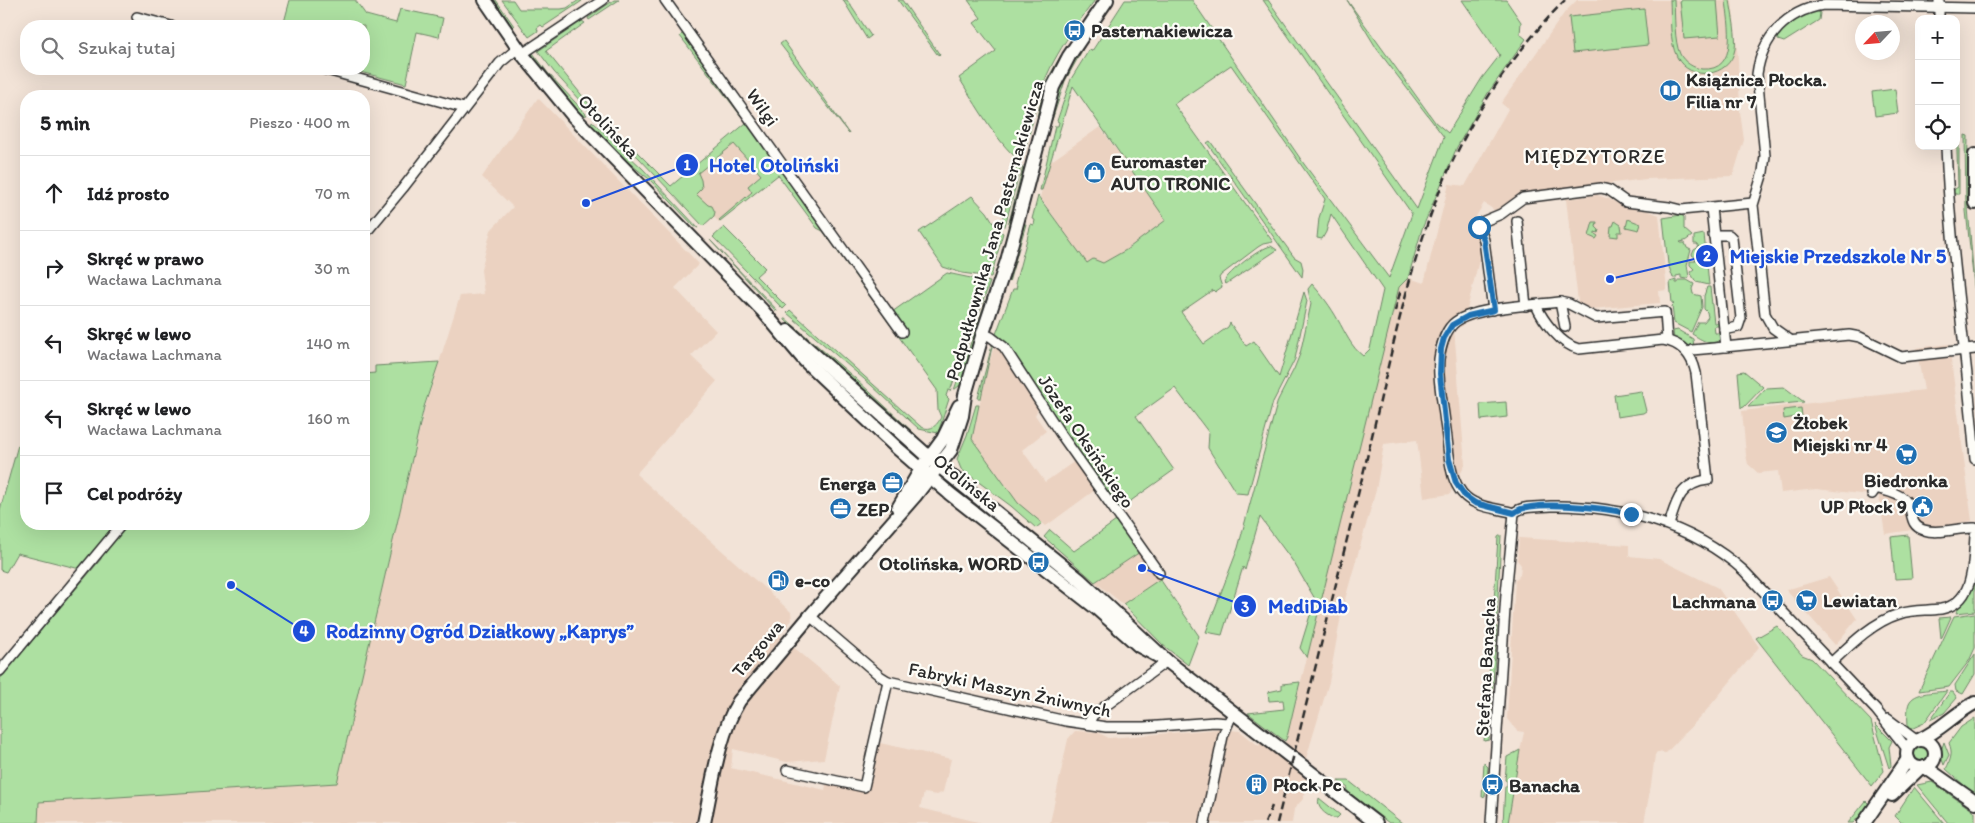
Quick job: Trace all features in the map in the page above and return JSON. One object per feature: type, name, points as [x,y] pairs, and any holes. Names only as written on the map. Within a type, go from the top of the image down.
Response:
[{"type":"main road","name":"Otolińska","points":[[485,0],[520,51],[579,122],[762,310],[805,361],[926,473],[1096,608],[1139,646],[1167,661]]},
{"type":"main road","name":"Podpułkownika Jana Pasternakiewicza","points":[[934,462],[952,446],[962,416],[983,333],[1007,261],[1053,87],[1069,56],[1107,0]]},
{"type":"main road","points":[[1975,155],[1975,203]]},
{"type":"main road","name":"Otolińska","points":[[762,310],[816,355],[934,462],[1069,570],[1231,718],[1376,823]]},
{"type":"main road","name":"Targowa","points":[[704,823],[725,731],[733,710],[743,694],[889,525],[934,462]]},
{"type":"main road","points":[[1865,821],[1913,747],[1935,733],[1965,708],[1975,703]]},
{"type":"main road","points":[[1865,821],[1922,767],[1932,763],[1935,752],[1952,728],[1975,711]]},
{"type":"main road","points":[[1913,747],[1931,743],[1942,769],[1956,788]]},
{"type":"main road","points":[[1913,747],[1913,765],[1922,767],[1975,802]]},
{"type":"street","points":[[370,228],[500,63],[603,0]]},
{"type":"street","name":"Wilgi","points":[[665,0],[902,332]]},
{"type":"street","points":[[1790,340],[1773,328],[1765,314],[1753,207],[1764,172],[1765,160],[1757,82],[1758,68],[1767,44],[1779,25],[1800,11],[1823,5],[1939,4],[1975,8]]},
{"type":"street","points":[[137,17],[148,20]]},
{"type":"street","points":[[344,75],[464,108]]},
{"type":"street","points":[[1946,150],[1952,244],[1965,350],[1975,459]]},
{"type":"street","points":[[1494,310],[1484,240],[1479,227],[1482,222],[1501,214],[1523,198],[1604,188],[1628,203],[1683,210],[1753,207]]},
{"type":"street","points":[[1711,208],[1726,347]]},
{"type":"street","points":[[1517,221],[1531,305],[1559,337],[1572,347],[1579,349],[1668,340],[1676,343],[1688,353],[1696,373],[1708,480],[1694,483],[1681,493],[1669,525]]},
{"type":"street","points":[[1713,235],[1729,235],[1732,238],[1741,318],[1738,327],[1724,330]]},
{"type":"street","points":[[1560,302],[1564,327]]},
{"type":"street","points":[[1668,340],[1665,312],[1596,318],[1569,304],[1560,302],[1494,310],[1468,316],[1452,325],[1444,338],[1441,349],[1440,374],[1449,459],[1456,483],[1465,496],[1475,503],[1514,513],[1520,508],[1589,507],[1631,514],[1669,525],[1705,543],[1738,566],[1913,747]]},
{"type":"street","name":"Józefa Oksińskiego","points":[[983,333],[991,336],[1004,347],[1060,433],[1158,574]]},
{"type":"street","points":[[1688,353],[1692,350],[1852,335],[1901,357],[1975,348]]},
{"type":"street","points":[[1872,494],[1876,488],[1898,495],[1908,504],[1913,523],[1922,530],[1930,532],[1975,528]]},
{"type":"street","name":"Stefana Banacha","points":[[1491,823],[1506,594],[1514,513]]},
{"type":"street","points":[[0,671],[117,530]]},
{"type":"street","points":[[1831,664],[1866,633],[1891,617],[1907,612],[1943,608],[1961,598],[1971,580],[1975,536]]},
{"type":"street","name":"Fabryki Maszyn Żniwnych","points":[[810,616],[888,681],[1066,721],[1118,728],[1215,722],[1231,718]]},
{"type":"street","points":[[1088,724],[1092,715],[1167,661]]},
{"type":"street","points":[[788,770],[864,787],[888,681]]},
{"type":"street","points":[[1205,823],[1231,718]]},
{"type":"shaded area","points":[[1577,0],[1732,0],[1738,59],[1740,112],[1744,140],[1733,176],[1646,179],[1524,194],[1497,212],[1484,203],[1468,230],[1486,231],[1463,326],[1454,328],[1465,465],[1450,494],[1424,498],[1417,440],[1384,444],[1376,490],[1342,610],[1329,682],[1302,772],[1310,781],[1303,799],[1294,809],[1292,823],[1050,823],[1068,739],[1075,731],[1097,732],[1109,738],[1219,729],[1240,731],[1259,746],[1260,743],[1281,758],[1400,275],[1424,283],[1449,184],[1465,186],[1508,109],[1501,103],[1565,12]]},
{"type":"shaded area","points":[[538,98],[699,264],[675,288],[716,331],[691,356],[717,381],[636,474],[791,612],[792,620],[779,635],[840,686],[824,759],[787,762],[733,749],[731,768],[825,790],[828,775],[861,783],[871,741],[951,759],[943,792],[937,795],[924,793],[920,808],[982,823],[0,823],[0,810],[357,692],[425,407],[460,296],[484,294],[481,270],[491,230],[513,207],[482,177]]},
{"type":"shaded area","points":[[1100,127],[1166,220],[1126,250],[1103,264],[1087,264],[1040,197],[1050,162]]},
{"type":"shaded area","points":[[745,129],[778,175],[719,222],[680,184]]},
{"type":"shaded area","points":[[1597,195],[1627,208],[1648,211],[1659,215],[1667,290],[1659,291],[1660,303],[1579,310],[1566,199]]},
{"type":"shaded area","points":[[995,343],[1039,407],[1035,415],[1046,431],[1022,450],[1045,482],[1075,461],[1095,490],[1046,526],[1018,503],[972,439],[986,374]]},
{"type":"shaded area","points":[[1949,344],[1972,521],[1885,534],[1879,496],[1816,489],[1781,493],[1778,471],[1758,473],[1748,464],[1742,411],[1924,390],[1916,348]]},
{"type":"shaded area","points":[[1519,538],[1629,545],[1629,556],[1659,559],[1718,588],[1759,647],[1705,712],[1666,753],[1657,752],[1655,755],[1644,823],[1508,823],[1524,732],[1517,731],[1507,719],[1515,580],[1520,575],[1521,565],[1517,560]]},
{"type":"shaded area","points":[[1140,552],[1160,579],[1123,604],[1095,582]]},
{"type":"shaded area","points":[[1829,577],[1857,619],[1835,645],[1786,590]]},
{"type":"green space","points":[[290,0],[355,0],[366,15],[396,23],[400,9],[443,18],[439,37],[417,32],[406,84],[370,75],[370,20],[285,20]]},
{"type":"green space","points":[[491,0],[496,0],[514,26],[511,28]]},
{"type":"green space","points":[[502,0],[513,0],[519,9],[561,9],[567,8],[579,0],[582,1],[543,27],[541,25],[537,28],[538,31],[529,37]]},
{"type":"green space","points":[[614,0],[619,0],[589,20],[588,18]]},
{"type":"green space","points":[[843,0],[847,0],[871,36],[867,39]]},
{"type":"green space","points":[[898,0],[902,0],[940,55],[937,54]]},
{"type":"green space","points":[[968,0],[1095,0],[1075,27],[1050,68],[1038,98],[1034,115],[1031,114],[1029,119],[1033,120],[1022,161],[1014,156],[997,136],[959,78],[996,51],[974,23],[981,18]]},
{"type":"green space","points":[[1125,0],[1192,0],[1304,164],[1389,278],[1412,214],[1263,0],[1268,0],[1417,209],[1444,137],[1377,49],[1347,0],[1435,122],[1448,133],[1482,78],[1500,55],[1462,0],[1506,0],[1521,22],[1520,34],[1526,39],[1488,93],[1457,147],[1422,229],[1408,278],[1399,287],[1307,658],[1300,648],[1315,599],[1294,563],[1260,517],[1245,570],[1243,567],[1222,635],[1206,632],[1238,548],[1278,400],[1300,354],[1311,304],[1308,289],[1312,284],[1319,292],[1352,344],[1363,356],[1370,349],[1383,290],[1331,214],[1322,239],[1317,238],[1319,218],[1325,199],[1231,65],[1174,104],[1273,242],[1258,247],[1221,275],[1219,278],[1222,287],[1215,292],[1213,290],[1181,312],[1204,344],[1228,327],[1230,323],[1246,346],[1254,341],[1279,377],[1304,292],[1307,301],[1295,359],[1273,402],[1248,494],[1236,493],[1208,448],[1209,433],[1175,388],[1136,416],[1174,470],[1118,510],[996,334],[1013,289],[1016,289],[1017,285],[1015,284],[1031,224],[1034,225],[1035,220],[1032,219],[1038,196],[1087,263],[1093,259],[1103,263],[1126,250],[1166,220],[1073,86],[1042,190],[1040,190],[1055,126],[1058,126],[1059,122],[1057,121],[1071,79],[1089,50],[1092,51]]},
{"type":"green space","points":[[1670,0],[1674,0],[1676,35],[1680,54],[1689,64],[1702,69],[1714,68],[1722,63],[1727,54],[1729,32],[1726,0],[1730,0],[1735,31],[1735,49],[1732,59],[1726,66],[1718,71],[1699,73],[1683,65],[1674,51]]},
{"type":"green space","points":[[1680,0],[1717,0],[1720,36],[1684,39]]},
{"type":"green space","points":[[1644,9],[1648,45],[1573,53],[1569,17]]},
{"type":"green space","points":[[1816,11],[1820,13],[1819,20],[1784,42],[1778,40],[1777,36],[1790,23]]},
{"type":"green space","points":[[582,21],[585,23],[546,51],[593,109],[590,112],[538,51]]},
{"type":"green space","points":[[685,31],[738,106],[741,116],[680,36]]},
{"type":"green space","points":[[784,41],[849,134],[780,44]]},
{"type":"green space","points":[[1084,47],[1065,81],[1052,120],[1061,80],[1081,48]]},
{"type":"green space","points":[[533,53],[548,73],[587,115],[581,116],[532,57]]},
{"type":"green space","points":[[1061,55],[1063,56],[1051,77],[1040,114],[1037,116],[1046,82]]},
{"type":"green space","points":[[1895,89],[1898,113],[1875,116],[1872,92]]},
{"type":"green space","points":[[599,114],[671,186],[746,123],[772,155],[801,196],[808,211],[892,312],[947,273],[990,282],[950,391],[948,390],[946,396],[949,399],[938,433],[919,429],[787,313],[790,310],[920,426],[930,428],[937,423],[941,417],[938,410],[937,390],[823,231],[817,228],[778,175],[720,221],[752,192],[748,186],[761,175],[734,144],[698,173],[702,188],[696,194],[708,205],[712,206],[715,212],[714,216],[703,226],[639,158],[595,118]]},
{"type":"green space","points":[[592,121],[643,169],[698,228],[649,179],[617,153],[591,126]]},
{"type":"green space","points":[[1965,135],[1968,136],[1967,195],[1975,294],[1966,211]]},
{"type":"green space","points":[[1210,141],[1294,257],[1301,261],[1302,277],[1207,143]]},
{"type":"green space","points":[[1957,150],[1959,150],[1959,194],[1954,194],[1952,191],[1958,187]]},
{"type":"green space","points":[[1017,164],[1021,166],[1005,226],[1001,225]]},
{"type":"green space","points":[[1023,167],[1025,174],[1011,224],[1008,226]]},
{"type":"green space","points":[[972,196],[987,212],[998,230],[1003,233],[991,277],[962,273],[943,267],[919,232]]},
{"type":"green space","points":[[1681,215],[1684,217],[1684,229],[1692,236],[1680,242],[1685,243],[1687,248],[1691,250],[1687,265],[1689,277],[1686,279],[1681,278],[1681,275],[1673,278],[1668,264],[1663,218]]},
{"type":"green space","points":[[1628,219],[1641,224],[1639,230],[1626,227]]},
{"type":"green space","points":[[1615,221],[1621,225],[1622,232],[1618,232],[1618,237],[1610,236],[1611,226],[1613,226]]},
{"type":"green space","points":[[1593,222],[1597,222],[1596,227],[1599,230],[1598,233],[1595,232],[1598,236],[1596,239],[1589,236]]},
{"type":"green space","points":[[1022,224],[1026,224],[1009,282],[1007,278]]},
{"type":"green space","points":[[724,227],[765,268],[756,276],[786,306],[783,309],[713,237]]},
{"type":"green space","points":[[1704,234],[1709,285],[1696,282],[1690,272],[1694,269],[1690,265],[1690,261],[1695,261],[1696,258],[1692,255],[1694,250],[1699,247],[1697,244],[1694,244],[1694,236]]},
{"type":"green space","points":[[710,240],[778,311],[775,310]]},
{"type":"green space","points":[[1271,246],[1277,250],[1226,284],[1224,282],[1231,272],[1245,261]]},
{"type":"green space","points":[[1676,280],[1676,283],[1678,283],[1678,280],[1687,280],[1694,284],[1693,294],[1701,296],[1702,307],[1691,332],[1674,323],[1672,306],[1674,304],[1672,303],[1670,282]]},
{"type":"green space","points":[[992,283],[994,288],[960,385],[954,390]]},
{"type":"green space","points":[[1707,287],[1710,287],[1714,323],[1720,323],[1720,326],[1714,326],[1715,333],[1721,333],[1721,339],[1710,343],[1692,334],[1698,322],[1704,322],[1708,317],[1704,309],[1704,296]]},
{"type":"green space","points":[[785,318],[856,379],[917,436],[785,320]]},
{"type":"green space","points":[[1678,330],[1693,339],[1694,348],[1687,348],[1674,339],[1673,331]]},
{"type":"green space","points":[[993,342],[981,398],[978,398]]},
{"type":"green space","points":[[439,362],[424,407],[337,783],[39,802],[38,823],[0,823],[0,679],[101,559],[103,550],[120,530],[370,530],[370,373],[375,373],[375,366]]},
{"type":"green space","points":[[1744,371],[1763,387],[1741,408],[1738,372]]},
{"type":"green space","points":[[1784,387],[1804,402],[1748,407],[1766,388]]},
{"type":"green space","points":[[1641,391],[1646,411],[1617,417],[1614,395]]},
{"type":"green space","points":[[1506,402],[1507,417],[1481,420],[1480,404]]},
{"type":"green space","points":[[976,405],[979,405],[972,439],[1018,503],[1042,523],[1036,528],[1011,506],[961,469],[957,459]]},
{"type":"green space","points":[[1801,408],[1802,416],[1784,419],[1783,410]]},
{"type":"green space","points":[[20,444],[20,530],[113,530],[80,569],[17,553],[6,572],[0,570],[0,510],[18,445]]},
{"type":"green space","points":[[1116,521],[1140,552],[1095,582],[1044,537],[1050,530],[1074,551]]},
{"type":"green space","points":[[1501,535],[1497,618],[1493,619],[1498,537]]},
{"type":"green space","points":[[1908,535],[1912,578],[1895,579],[1891,537]]},
{"type":"green space","points":[[1160,579],[1199,636],[1188,665],[1163,645],[1123,604]]},
{"type":"green space","points":[[1975,583],[1975,611],[1956,613],[1960,605]]},
{"type":"green space","points":[[1975,613],[1975,648],[1969,661],[1949,687],[1919,691],[1954,616]]},
{"type":"green space","points":[[1951,617],[1942,637],[1941,638],[1939,618]]},
{"type":"green space","points":[[1493,625],[1497,627],[1489,740],[1484,741]]},
{"type":"green space","points":[[1777,626],[1802,655],[1812,659],[1871,721],[1884,771],[1872,786],[1756,638]]},
{"type":"green space","points":[[1975,654],[1975,674],[1963,694],[1956,691],[1955,685]]},
{"type":"green space","points":[[1300,682],[1285,741],[1248,713],[1284,709],[1283,700],[1269,701],[1268,692],[1282,689],[1282,684]]},
{"type":"green space","points":[[1947,691],[1924,723],[1911,729],[1908,728],[1908,707],[1913,698],[1918,695]]},
{"type":"green space","points":[[1950,692],[1953,692],[1957,698],[1944,713],[1930,720]]},
{"type":"green space","points":[[1975,718],[1975,795],[1946,769],[1951,756],[1949,743],[1961,727]]},
{"type":"green space","points":[[1875,724],[1892,741],[1889,747],[1891,766],[1889,768]]},
{"type":"green space","points":[[1944,742],[1949,755],[1944,765],[1940,754]]},
{"type":"green space","points":[[1918,745],[1924,745],[1929,750],[1927,759],[1918,761],[1913,756],[1913,750]]},
{"type":"green space","points":[[1520,750],[1508,823],[1503,823],[1505,786],[1507,786],[1507,781],[1505,780],[1507,757]]},
{"type":"green space","points":[[1484,763],[1488,767],[1485,796],[1482,797]]},
{"type":"green space","points":[[1338,781],[1349,781],[1402,823],[1389,823],[1347,791],[1348,788]]},
{"type":"green space","points":[[1932,782],[1975,812],[1975,823],[1948,823],[1917,785]]},
{"type":"green space","points":[[1914,787],[1944,823],[1902,823],[1895,816]]},
{"type":"green space","points":[[1319,798],[1340,815],[1337,818],[1333,818],[1324,813],[1318,802]]},
{"type":"green space","points":[[1866,801],[1870,805],[1853,823],[1848,823]]},
{"type":"railway","points":[[1277,823],[1400,316],[1422,239],[1450,167],[1486,100],[1515,58],[1565,0]]},
{"type":"railway","points":[[1395,311],[1401,289]]},
{"type":"railway","points":[[1265,823],[1272,806]]},
{"type":"place","name":"Pasternakiewicza","points":[[1075,30]]},
{"type":"place","name":"Książnica Płocka. Filia nr 7","points":[[1670,90]]},
{"type":"place","name":"Euromaster AUTO TRONIC","points":[[1095,172]]},
{"type":"place","name":"Hotel Otoliński","points":[[586,203]]},
{"type":"place","name":"Miejskie Przedszkole Nr 5","points":[[1610,279]]},
{"type":"place","name":"Żłobek Miejski nr 4","points":[[1777,433]]},
{"type":"place","name":"Biedronka","points":[[1906,454]]},
{"type":"place","name":"Energa","points":[[892,483]]},
{"type":"place","name":"UP Płock 9","points":[[1923,506]]},
{"type":"place","name":"ZEP","points":[[841,509]]},
{"type":"place","name":"Otolińska, WORD","points":[[1038,563]]},
{"type":"place","name":"MediDiab","points":[[1142,568]]},
{"type":"place","name":"e-co","points":[[779,580]]},
{"type":"place","name":"Rodzinny Ogród Działkowy „Kaprys”","points":[[231,585]]},
{"type":"place","name":"Lewiatan","points":[[1807,600]]},
{"type":"place","name":"Lachmana","points":[[1772,601]]},
{"type":"place","name":"Płock Pc","points":[[1257,784]]},
{"type":"place","name":"Banacha","points":[[1493,785]]},
{"type":"district","name":"MIĘDZYTORZE","points":[[1595,156]]},
{"type":"route","points":[[1479,227],[1484,240],[1494,310],[1476,313],[1454,323],[1444,338],[1439,360],[1449,459],[1456,483],[1462,493],[1475,503],[1514,513],[1520,508],[1565,506],[1598,508],[1631,514]]}]
